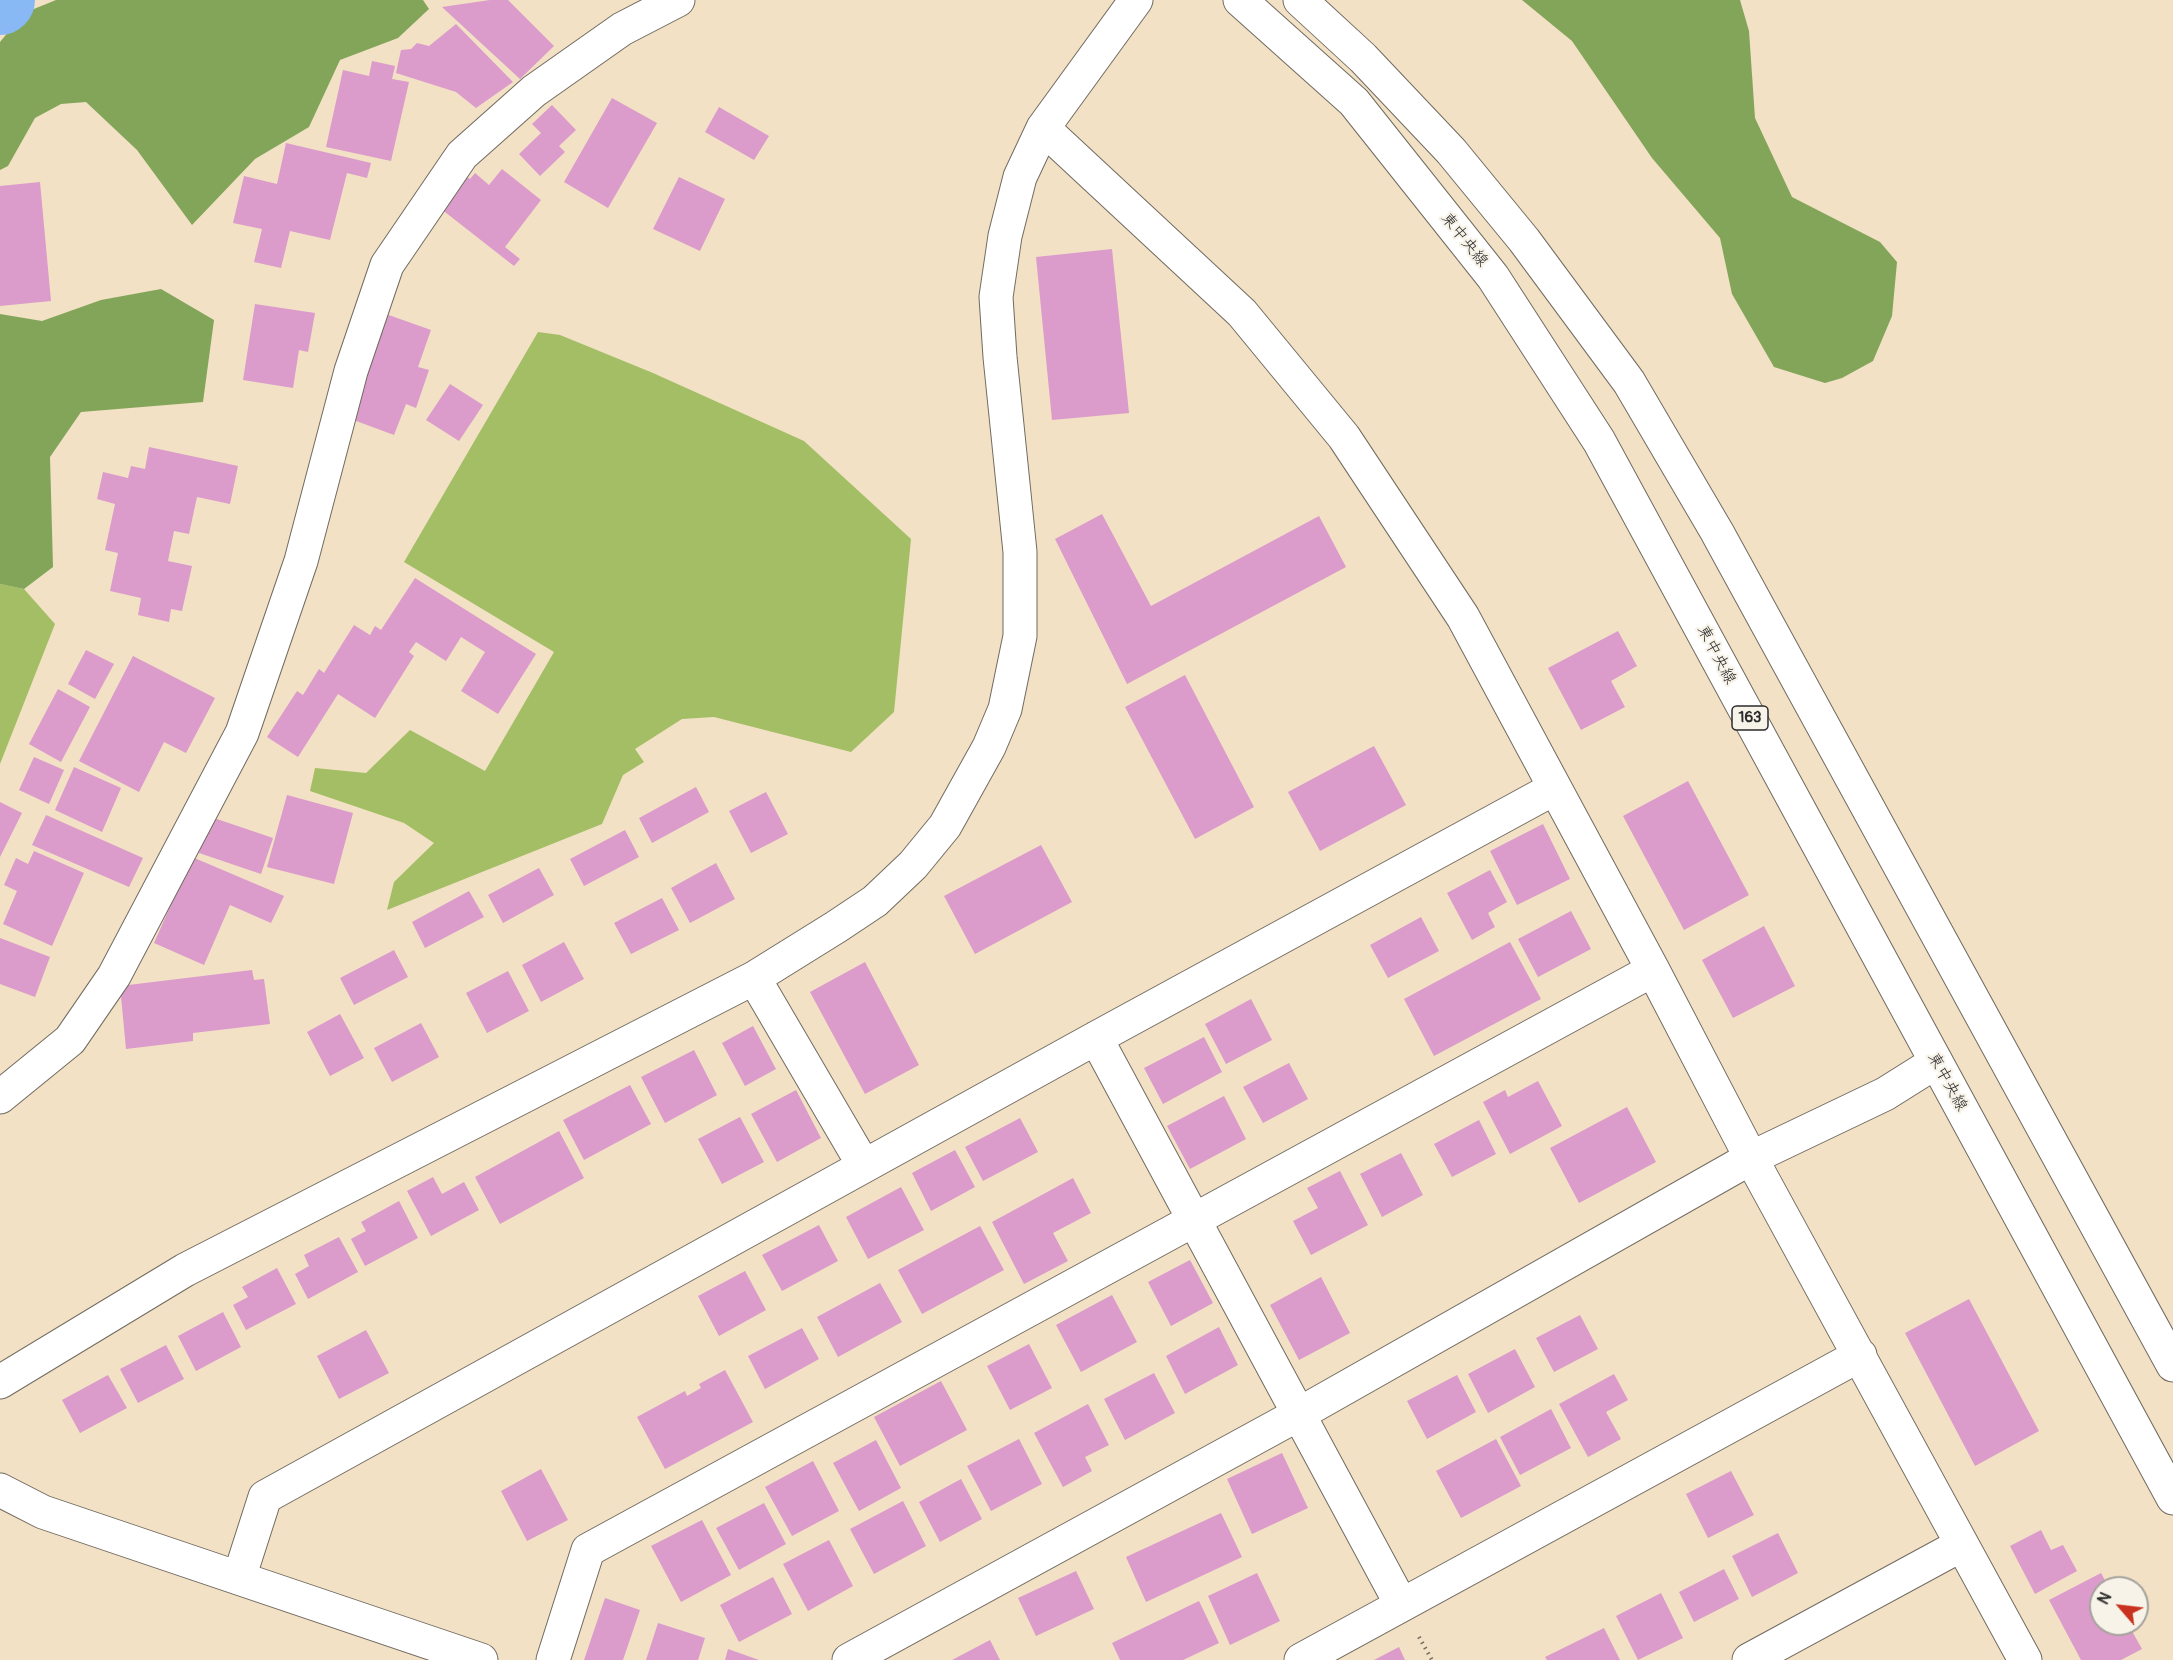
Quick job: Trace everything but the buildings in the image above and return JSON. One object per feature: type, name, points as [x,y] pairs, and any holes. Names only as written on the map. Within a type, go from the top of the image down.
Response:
[{"type":"main road","points":[[5,1082],[70,1040],[114,976],[242,733],[301,561],[351,370],[387,265],[462,155],[534,91],[622,28],[678,0]]},
{"type":"main road","points":[[0,1382],[185,1270],[754,978],[875,901],[913,866],[945,826],[972,782],[1005,709],[1020,636],[1020,552],[996,297],[1005,236],[1020,177],[1043,128],[1136,0]]},
{"type":"main road","name":"東中央線","points":[[1240,0],[1354,102],[1499,286],[1599,441],[2173,1498]]},
{"type":"main road","points":[[1300,0],[1363,58],[1451,151],[1524,240],[1629,382],[1723,541],[2173,1365]]},
{"type":"main road","points":[[1043,128],[1242,313],[1344,437],[1463,617],[1653,970],[1751,1158],[2025,1660]]},
{"type":"main road","points":[[239,1578],[266,1497],[1096,1038],[1555,788]]},
{"type":"main road","points":[[554,1660],[588,1550],[1653,970]]},
{"type":"main road","points":[[754,978],[864,1166]]},
{"type":"main road","points":[[1096,1038],[1401,1604]]},
{"type":"main road","points":[[849,1660],[1299,1414],[1751,1158],[1885,1094],[1936,1062]]},
{"type":"main road","points":[[1301,1660],[1860,1355]]},
{"type":"main road","points":[[0,1490],[43,1512],[481,1660]]},
{"type":"main road","points":[[1749,1660],[1961,1545]]},
{"type":"green space","points":[[56,0],[423,0],[429,9],[398,38],[340,60],[309,127],[255,159],[192,225],[137,150],[86,102],[61,104],[35,118],[8,166],[0,170],[0,42],[24,13]]},
{"type":"green space","points":[[1522,0],[1740,0],[1749,31],[1755,118],[1792,197],[1880,242],[1897,262],[1892,316],[1873,361],[1842,378],[1825,383],[1774,367],[1732,294],[1720,238],[1652,158],[1572,41]]},
{"type":"green space","points":[[161,289],[214,320],[203,402],[81,412],[50,457],[53,567],[24,589],[0,584],[0,314],[42,321],[101,300]]},
{"type":"green space","points":[[538,332],[560,335],[653,373],[804,441],[911,539],[894,712],[851,752],[714,717],[682,719],[635,749],[644,762],[623,775],[602,824],[387,910],[394,882],[434,843],[404,823],[310,791],[315,768],[366,773],[410,730],[485,771],[554,652],[404,562]]},
{"type":"green space","points":[[0,584],[24,589],[55,624],[0,764]]}]
